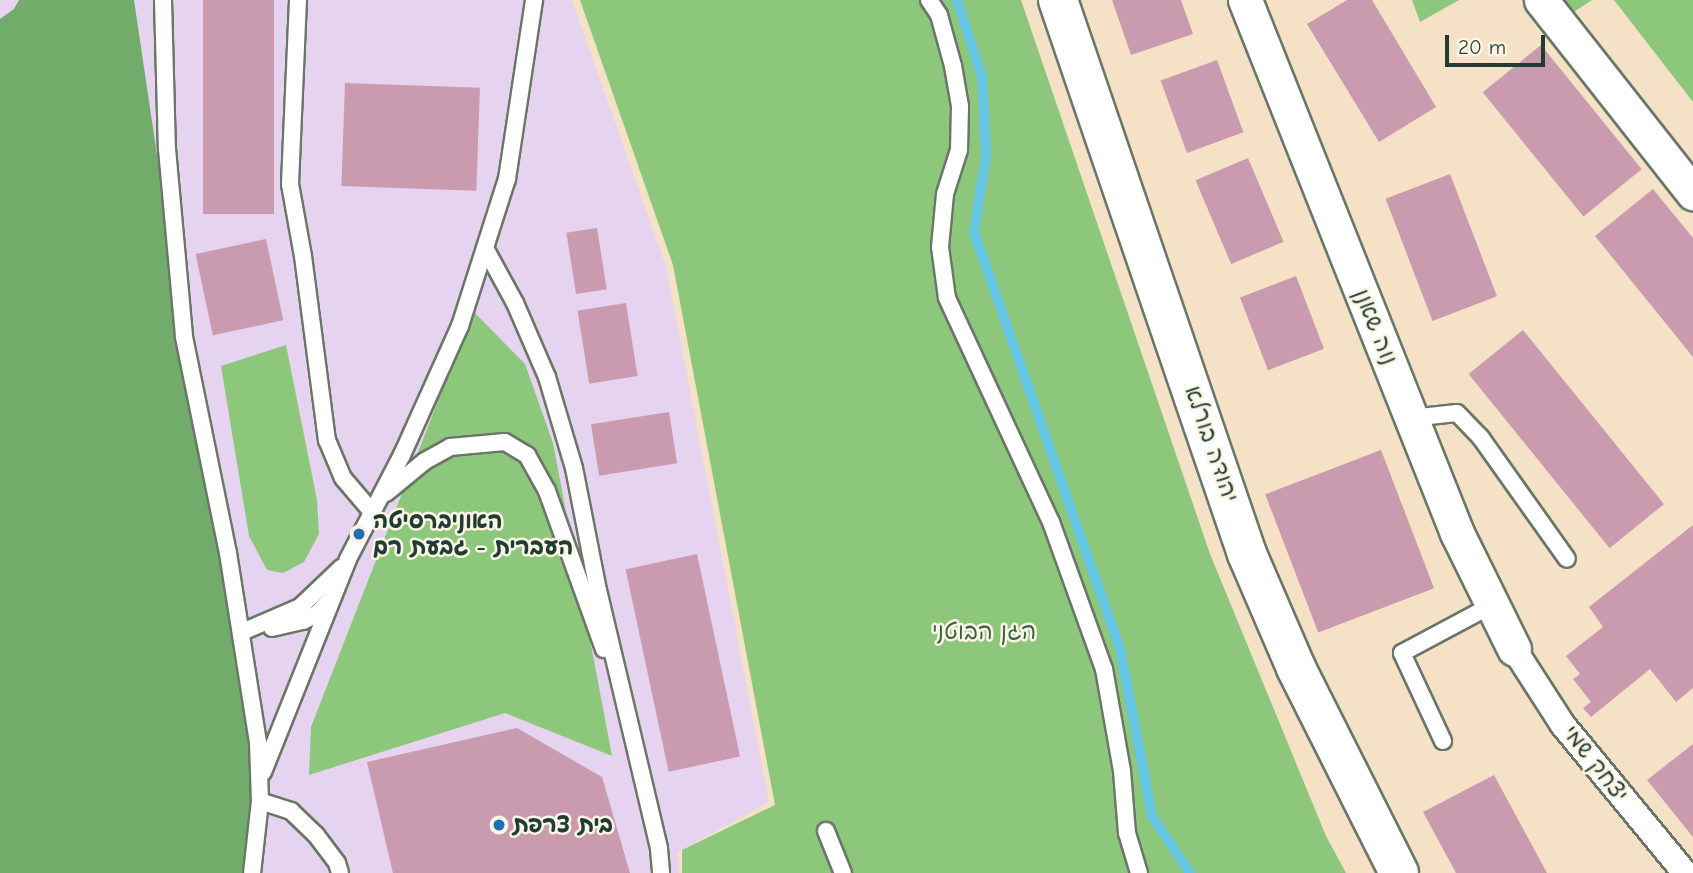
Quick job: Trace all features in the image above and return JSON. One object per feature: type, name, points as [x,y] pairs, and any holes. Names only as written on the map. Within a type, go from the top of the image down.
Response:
[{"type":"street","name":"יהודה בורלא","points":[[1058,0],[1247,554],[1296,668],[1399,873]]},
{"type":"street","name":"נוה שאנן","points":[[1245,0],[1457,533],[1514,649]]},
{"type":"street","points":[[1541,0],[1693,193]]},
{"type":"street","name":"יצחק שמי","points":[[1514,649],[1563,725],[1685,873]]},
{"type":"lane","points":[[163,0],[167,149],[184,337],[242,632],[258,742],[260,801],[252,873]]},
{"type":"lane","points":[[298,0],[290,184],[303,256],[327,440],[343,478],[376,506]]},
{"type":"lane","points":[[260,779],[348,559],[402,456],[460,326],[507,180],[534,0]]},
{"type":"lane","points":[[929,0],[939,15],[950,53],[960,106],[959,150],[945,194],[940,247],[947,298],[1051,522],[1104,669],[1122,771],[1127,832],[1139,873]]},
{"type":"lane","points":[[485,248],[516,303],[547,377],[574,468],[598,590],[659,849],[661,873]]},
{"type":"lane","points":[[1411,418],[1457,413],[1480,438],[1567,559]]},
{"type":"lane","points":[[376,506],[425,461],[450,447],[505,442],[527,455],[547,491],[591,617],[627,706]]},
{"type":"lane","points":[[242,632],[300,607],[318,593],[348,559]]},
{"type":"lane","points":[[242,632],[303,621],[317,614],[337,591]]},
{"type":"lane","points":[[1443,741],[1402,653],[1492,604]]},
{"type":"lane","points":[[260,801],[291,811],[316,835],[337,863],[340,873]]},
{"type":"lane","points":[[826,831],[843,873]]},
{"type":"shaded area","name":"האוניברסיטה העברית - גבעת רם","points":[[0,0],[572,0],[666,267],[769,802],[678,852],[679,873],[0,873]]},
{"type":"green space","points":[[19,0],[134,0],[184,337],[242,632],[260,801],[252,873],[0,873],[0,19],[14,9]]},
{"type":"green space","name":"הגן הבוטני","points":[[580,0],[1021,0],[1210,554],[1326,836],[1346,873],[682,873],[682,850],[775,805],[673,265]]},
{"type":"green space","points":[[1412,0],[1459,0],[1420,22]]},
{"type":"green space","points":[[1559,0],[1592,0],[1569,15]]},
{"type":"green space","points":[[1614,0],[1693,0],[1693,102]]},
{"type":"green space","points":[[473,311],[525,364],[553,443],[612,756],[505,713],[309,775],[311,727]]},
{"type":"green space","points":[[286,345],[317,500],[319,534],[304,562],[283,573],[267,570],[249,536],[221,366]]},
{"type":"building","points":[[203,0],[274,0],[274,214],[203,214]]},
{"type":"building","points":[[1112,0],[1181,0],[1193,34],[1131,55]]},
{"type":"building","points":[[1347,0],[1372,0],[1436,107],[1379,142],[1307,24]]},
{"type":"building","points":[[1541,45],[1642,169],[1583,217],[1483,92]]},
{"type":"building","points":[[1217,60],[1243,132],[1187,153],[1161,81]]},
{"type":"building","points":[[345,83],[480,88],[476,191],[341,186]]},
{"type":"building","points":[[1248,158],[1284,242],[1231,264],[1196,180]]},
{"type":"building","points":[[1450,174],[1497,296],[1433,321],[1386,199]]},
{"type":"building","points":[[1653,189],[1693,238],[1693,357],[1595,236]]},
{"type":"building","points":[[597,228],[607,289],[576,294],[566,233]]},
{"type":"building","points":[[266,239],[283,320],[213,335],[196,254]]},
{"type":"building","points":[[1296,276],[1324,349],[1268,370],[1240,298]]},
{"type":"building","points":[[626,303],[638,376],[589,384],[578,311]]},
{"type":"building","points":[[1523,330],[1664,504],[1610,548],[1469,374]]},
{"type":"building","points":[[669,412],[677,463],[599,476],[591,424]]},
{"type":"building","points":[[1381,450],[1434,588],[1318,633],[1265,494]]},
{"type":"building","points":[[1693,525],[1693,688],[1676,702],[1650,669],[1591,717],[1583,708],[1591,702],[1573,679],[1580,674],[1566,656],[1603,627],[1589,607]]},
{"type":"building","points":[[697,554],[740,756],[669,772],[626,569]]},
{"type":"building","name":"בית צרפת","points":[[517,728],[602,777],[630,873],[393,873],[367,762]]},
{"type":"building","points":[[1693,744],[1693,837],[1647,780]]},
{"type":"building","points":[[1494,775],[1547,873],[1456,873],[1423,812]]},
{"type":"waterway","points":[[957,0],[982,77],[986,156],[974,232],[1120,648],[1152,816],[1190,873]]},
{"type":"place","name":"האוניברסיטה העברית - גבעת רם","points":[[359,534]]},
{"type":"place","name":"בית צרפת","points":[[499,825]]}]
